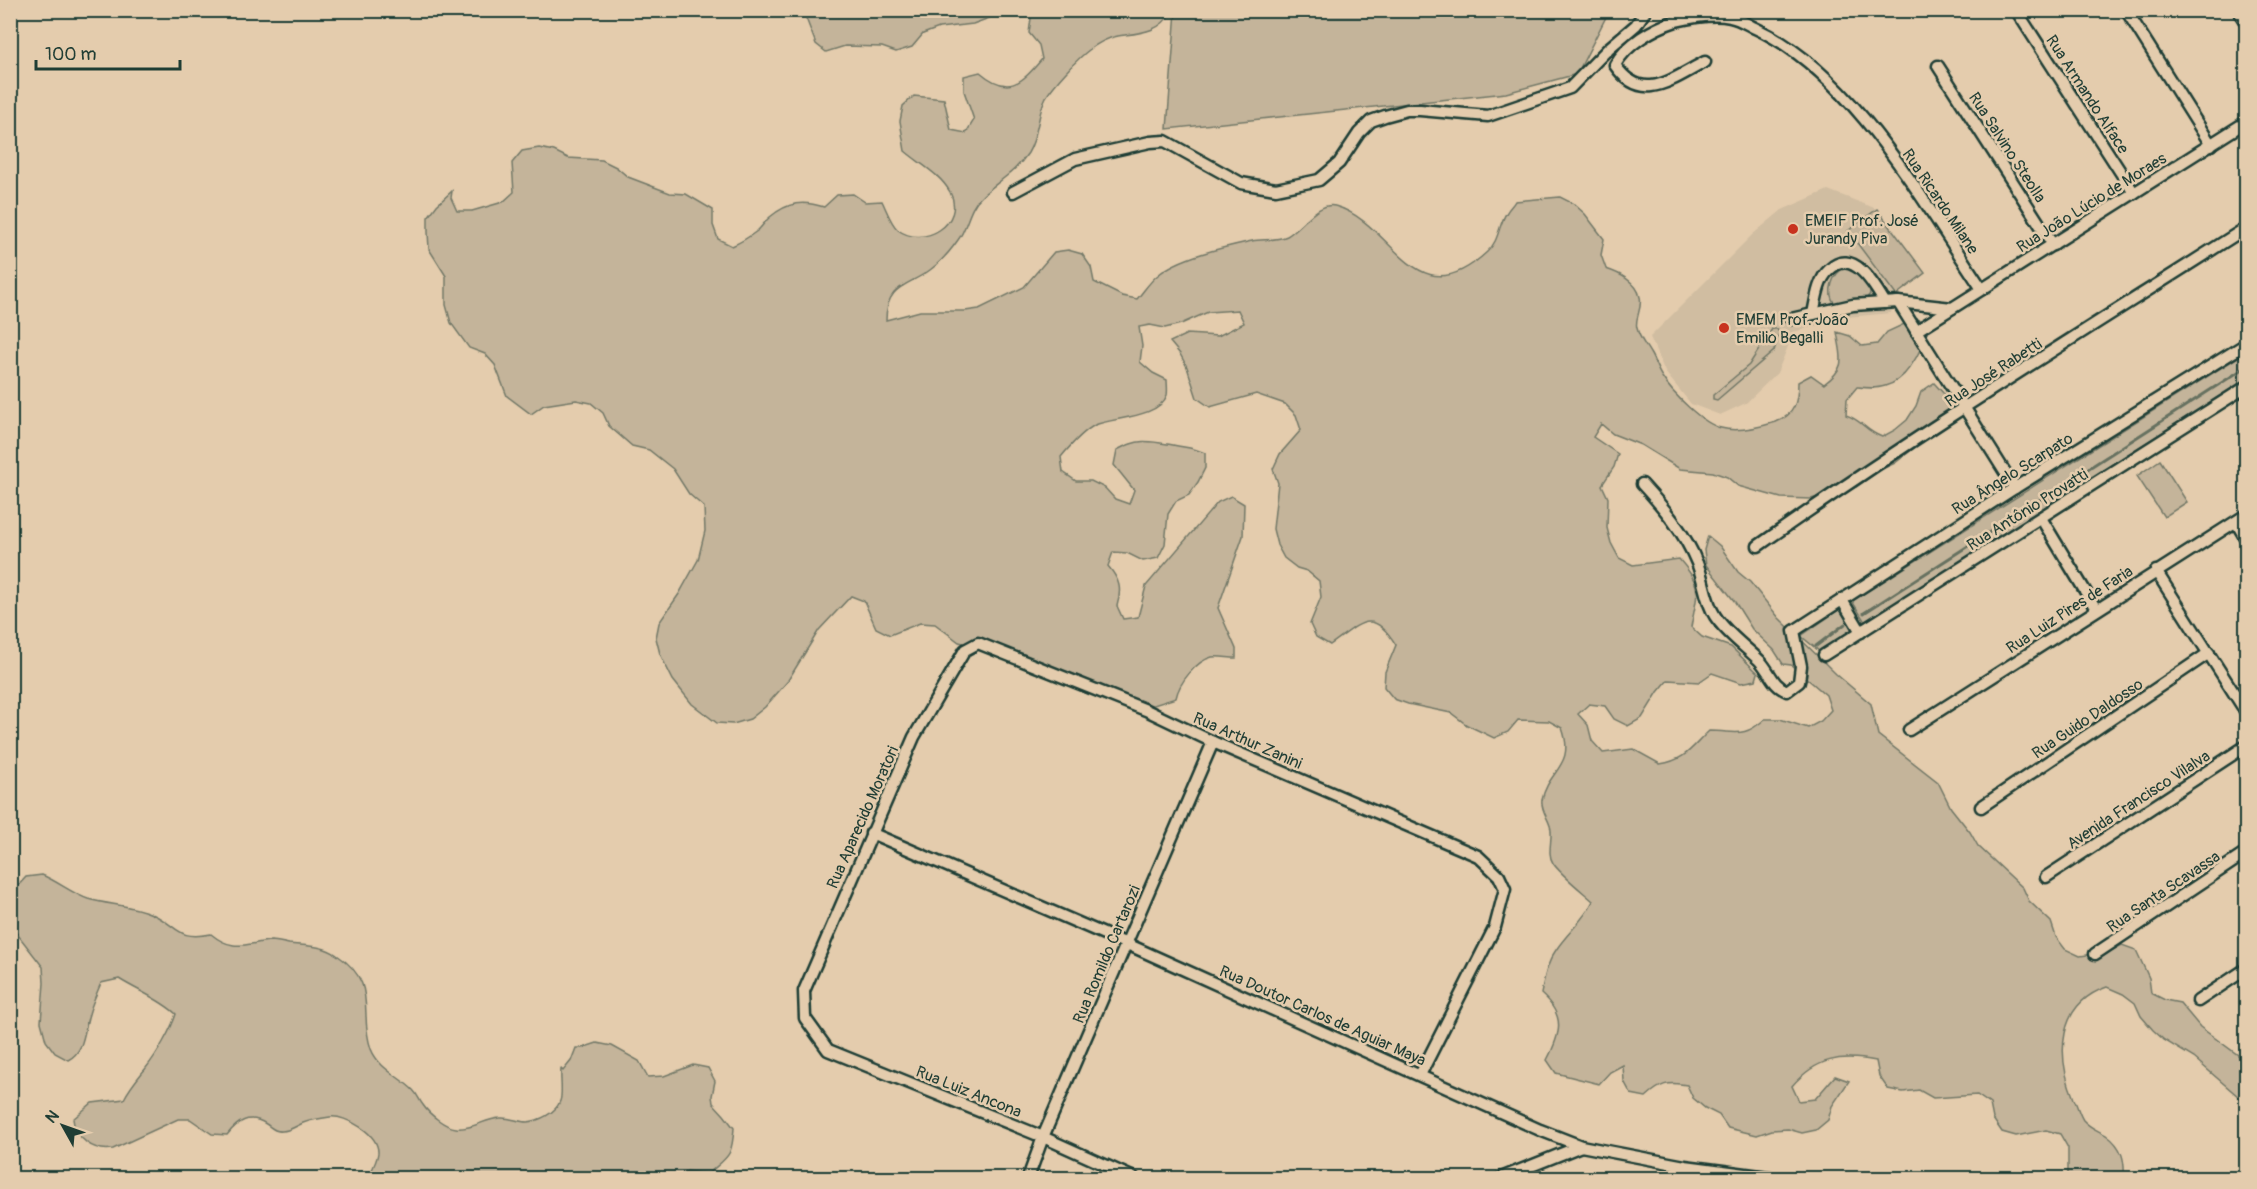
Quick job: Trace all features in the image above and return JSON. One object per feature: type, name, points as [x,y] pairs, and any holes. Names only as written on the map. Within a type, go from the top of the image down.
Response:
[{"type":"street","points":[[1013,192],[1075,159],[1150,142],[1165,141],[1241,183],[1276,189],[1319,180],[1339,163],[1359,133],[1371,121],[1407,110],[1488,116],[1570,88],[1635,25],[1646,10]]},
{"type":"street","name":"Rua Armando Alface","points":[[2016,10],[2134,193]]},
{"type":"street","points":[[2126,10],[2211,144]]},
{"type":"street","points":[[2238,10],[2247,23]]},
{"type":"street","name":"Rua Ricardo Milane","points":[[1705,62],[1658,87],[1641,86],[1623,76],[1615,65],[1621,54],[1661,26],[1694,16],[1730,17],[1780,41],[1824,78],[1875,130],[1982,289]]},
{"type":"street","name":"Rua Salvino Steolla","points":[[1938,66],[2052,245]]},
{"type":"street","name":"Rua João Lúcio de Moraes","points":[[1916,331],[2247,122]]},
{"type":"street","name":"Rua José Rabetti","points":[[1758,546],[1964,407],[2247,228]]},
{"type":"street","points":[[1813,314],[1825,275],[1830,268],[1844,263],[1856,266],[1865,272],[1885,303]]},
{"type":"street","points":[[1898,302],[2015,488]]},
{"type":"street","points":[[1791,320],[1853,305],[1898,302],[1952,308]]},
{"type":"street","name":"Rua Ângelo Scarpato","points":[[1642,484],[1665,509],[1684,538],[1697,563],[1713,614],[1733,637],[1762,663],[1770,678],[1787,691],[1799,682],[1801,666],[1794,630],[2015,488],[2247,344]]},
{"type":"street","name":"Rua Antônio Provatti","points":[[1824,656],[2247,387]]},
{"type":"street","name":"Rua Luiz Pires de Faria","points":[[1909,730],[2247,515]]},
{"type":"street","points":[[2041,518],[2096,609]]},
{"type":"street","points":[[2236,522],[2247,539]]},
{"type":"street","points":[[2156,571],[2247,712]]},
{"type":"street","points":[[1842,600],[1861,632]]},
{"type":"street","name":"Rua Arthur Zanini","points":[[978,643],[1146,710],[1213,742],[1478,856],[1498,876],[1505,889],[1495,927],[1420,1075]]},
{"type":"street","name":"Rua Aparecido Moratori","points":[[805,1018],[804,991],[914,737],[965,650],[978,643]]},
{"type":"street","name":"Rua Guido Daldosso","points":[[1982,807],[2209,654]]},
{"type":"street","name":"Rua Romildo Cartarozi","points":[[1028,1179],[1043,1137],[1213,742]]},
{"type":"street","name":"Avenida Francisco Vilalva","points":[[2046,877],[2247,746]]},
{"type":"street","name":"Rua Doutor Carlos de Aguiar Maya","points":[[871,833],[1581,1146],[1685,1166],[1776,1179]]},
{"type":"street","name":"Rua Santa Scavassa","points":[[2096,954],[2247,853]]},
{"type":"street","points":[[2198,1001],[2247,969]]},
{"type":"street","name":"Rua Luiz Ancona","points":[[805,1018],[828,1050],[1043,1137],[1134,1179]]},
{"type":"street","points":[[1501,1179],[1581,1146]]},
{"type":"shaded area","points":[[799,11],[996,11],[989,18],[973,24],[939,28],[923,34],[912,47],[896,52],[882,47],[845,46],[826,52],[816,44],[804,13]]},
{"type":"shaded area","points":[[1032,11],[1172,11],[1162,24],[1149,31],[1114,37],[1099,43],[1066,72],[1046,97],[1032,146],[1023,160],[977,201],[961,235],[942,260],[894,293],[887,308],[886,320],[920,311],[979,309],[1024,287],[1054,252],[1068,250],[1082,254],[1091,267],[1094,282],[1122,296],[1137,299],[1155,277],[1178,263],[1229,246],[1283,238],[1316,211],[1329,206],[1335,206],[1356,216],[1406,261],[1423,272],[1441,276],[1462,270],[1487,252],[1494,243],[1504,217],[1515,201],[1560,197],[1574,204],[1585,214],[1604,239],[1601,255],[1606,269],[1627,279],[1638,292],[1641,301],[1636,325],[1662,377],[1688,407],[1706,421],[1721,428],[1742,430],[1776,422],[1787,415],[1794,406],[1798,382],[1811,375],[1824,384],[1832,378],[1840,367],[1841,361],[1837,332],[1850,336],[1862,346],[1877,344],[1887,332],[1915,319],[1931,322],[1915,360],[1902,377],[1882,387],[1857,387],[1847,399],[1846,415],[1882,437],[1907,420],[1921,392],[1934,383],[1944,394],[1949,409],[1942,423],[1932,434],[1895,463],[1856,487],[1811,499],[1781,498],[1738,486],[1727,477],[1713,472],[1680,469],[1641,445],[1613,434],[1601,424],[1593,437],[1618,454],[1614,467],[1602,485],[1608,498],[1607,528],[1611,543],[1619,558],[1633,565],[1679,559],[1692,577],[1697,591],[1691,627],[1702,637],[1731,647],[1758,673],[1756,680],[1741,683],[1712,673],[1699,682],[1668,680],[1642,718],[1628,726],[1614,719],[1605,706],[1589,704],[1578,714],[1588,725],[1592,741],[1603,753],[1633,749],[1660,764],[1682,756],[1709,731],[1745,732],[1765,719],[1780,719],[1808,728],[1821,721],[1831,710],[1826,695],[1791,665],[1783,664],[1774,650],[1752,629],[1735,602],[1706,565],[1704,550],[1708,536],[1720,546],[1738,572],[1750,582],[1779,618],[1836,674],[1871,704],[1878,735],[1938,782],[1951,808],[1978,846],[2023,888],[2029,901],[2051,922],[2056,937],[2065,949],[2080,956],[2109,952],[2122,945],[2136,950],[2149,978],[2151,993],[2165,1000],[2180,1003],[2200,1027],[2246,1061],[2246,1103],[2194,1058],[2164,1040],[2141,1016],[2135,1003],[2123,994],[2107,987],[2090,995],[2078,1006],[2065,1033],[2063,1049],[2068,1083],[2079,1112],[2083,1120],[2091,1127],[2106,1135],[2116,1144],[2123,1160],[2124,1178],[2068,1178],[2068,1148],[2060,1134],[2046,1130],[2016,1136],[2002,1132],[1993,1119],[1990,1104],[1977,1095],[1933,1098],[1919,1090],[1903,1092],[1888,1089],[1879,1076],[1876,1061],[1840,1058],[1810,1069],[1792,1086],[1799,1101],[1815,1099],[1835,1076],[1849,1081],[1832,1106],[1828,1120],[1816,1130],[1802,1133],[1788,1129],[1772,1130],[1757,1135],[1728,1128],[1719,1115],[1705,1108],[1693,1098],[1687,1085],[1675,1083],[1665,1085],[1646,1097],[1631,1094],[1624,1081],[1623,1065],[1610,1072],[1599,1084],[1556,1073],[1547,1060],[1558,1033],[1558,1017],[1541,994],[1543,983],[1553,955],[1593,901],[1560,872],[1550,856],[1551,827],[1542,800],[1566,751],[1562,728],[1549,721],[1518,720],[1508,732],[1494,738],[1467,725],[1451,713],[1394,699],[1384,687],[1385,672],[1396,645],[1380,625],[1372,622],[1365,622],[1357,626],[1330,645],[1316,637],[1310,624],[1321,597],[1319,581],[1284,558],[1277,545],[1273,529],[1278,483],[1273,469],[1280,454],[1301,430],[1296,415],[1285,404],[1256,394],[1210,407],[1197,398],[1187,367],[1170,342],[1187,334],[1218,336],[1244,323],[1238,310],[1208,312],[1181,324],[1165,328],[1150,325],[1139,327],[1142,346],[1140,362],[1153,373],[1167,380],[1167,395],[1162,403],[1146,412],[1095,425],[1081,435],[1061,457],[1063,472],[1076,481],[1091,481],[1105,488],[1115,499],[1129,504],[1134,490],[1114,465],[1117,450],[1138,442],[1151,442],[1205,453],[1205,468],[1198,482],[1189,495],[1176,501],[1168,514],[1165,544],[1158,558],[1143,561],[1127,553],[1113,552],[1108,566],[1119,585],[1117,606],[1123,619],[1138,617],[1146,586],[1218,502],[1231,496],[1244,504],[1243,536],[1218,608],[1236,649],[1236,658],[1206,659],[1189,673],[1176,698],[1138,710],[1096,692],[1080,690],[1064,682],[1041,662],[959,642],[935,624],[920,623],[890,635],[876,628],[864,601],[851,596],[819,630],[787,682],[765,707],[750,719],[733,724],[717,723],[692,704],[673,680],[660,654],[656,638],[659,623],[698,560],[705,531],[704,507],[689,494],[673,469],[649,450],[632,446],[609,426],[603,413],[591,403],[576,400],[544,405],[531,414],[507,396],[495,365],[485,354],[469,348],[451,323],[446,305],[446,276],[429,249],[428,217],[452,191],[451,198],[457,211],[472,211],[503,202],[514,192],[512,163],[522,151],[539,148],[554,151],[568,158],[602,160],[616,167],[628,177],[670,193],[686,194],[713,210],[713,225],[718,239],[732,246],[757,231],[770,217],[789,205],[802,203],[824,207],[837,195],[853,194],[865,202],[882,201],[898,230],[908,235],[930,234],[940,230],[947,223],[952,214],[953,203],[950,192],[941,180],[905,151],[900,121],[903,106],[914,96],[944,99],[951,130],[966,133],[974,120],[964,91],[964,76],[980,72],[999,84],[1014,84],[1027,75],[1042,59],[1039,45],[1029,33]]},
{"type":"shaded area","points":[[1176,11],[1609,11],[1577,74],[1506,93],[1167,129]]},
{"type":"shaded area","points":[[1828,190],[1877,209],[1925,273],[1896,295],[1891,313],[1847,317],[1794,332],[1777,373],[1746,403],[1720,415],[1691,404],[1665,372],[1650,337],[1752,235],[1782,210]]},
{"type":"shaded area","points":[[1877,209],[1925,273],[1896,295],[1848,231]]},
{"type":"shaded area","points":[[1845,268],[1854,271],[1865,281],[1870,294],[1866,299],[1835,304],[1832,300],[1831,289],[1834,279]]},
{"type":"shaded area","points":[[1772,329],[1777,329],[1779,333],[1774,351],[1717,400],[1713,399],[1713,395],[1749,365]]},
{"type":"shaded area","points":[[2246,352],[2246,379],[1865,622],[1852,601]]},
{"type":"shaded area","points":[[2160,460],[2187,502],[2164,517],[2137,476]]},
{"type":"shaded area","points":[[1840,609],[1853,630],[1819,651],[1801,636]]},
{"type":"shaded area","points":[[42,875],[88,899],[152,914],[178,931],[191,936],[211,934],[219,940],[234,945],[271,941],[326,949],[337,955],[359,977],[365,999],[368,1036],[375,1056],[384,1067],[413,1090],[429,1112],[447,1125],[462,1128],[500,1118],[527,1122],[546,1116],[555,1109],[560,1101],[561,1069],[563,1071],[571,1061],[576,1048],[597,1043],[612,1046],[639,1061],[648,1077],[664,1076],[693,1065],[708,1068],[715,1081],[713,1103],[734,1128],[728,1156],[708,1174],[687,1171],[677,1178],[368,1178],[378,1153],[377,1146],[360,1127],[337,1117],[309,1121],[288,1130],[279,1131],[260,1121],[249,1119],[239,1123],[227,1135],[212,1134],[190,1119],[178,1119],[113,1149],[93,1146],[77,1133],[73,1119],[92,1103],[124,1099],[159,1049],[176,1014],[156,999],[119,979],[101,983],[90,1010],[78,1052],[68,1060],[55,1053],[46,1041],[41,1022],[43,967],[11,926],[11,902],[15,889],[26,877]]},
{"type":"waterway","points":[[1864,613],[2246,367]]},
{"type":"waterway","points":[[1816,646],[1845,624]]},
{"type":"place","name":"EMEIF Prof. José Jurandy Piva","points":[[1793,229]]},
{"type":"place","name":"EMEM Prof. João Emilio Begalli","points":[[1724,328]]}]
